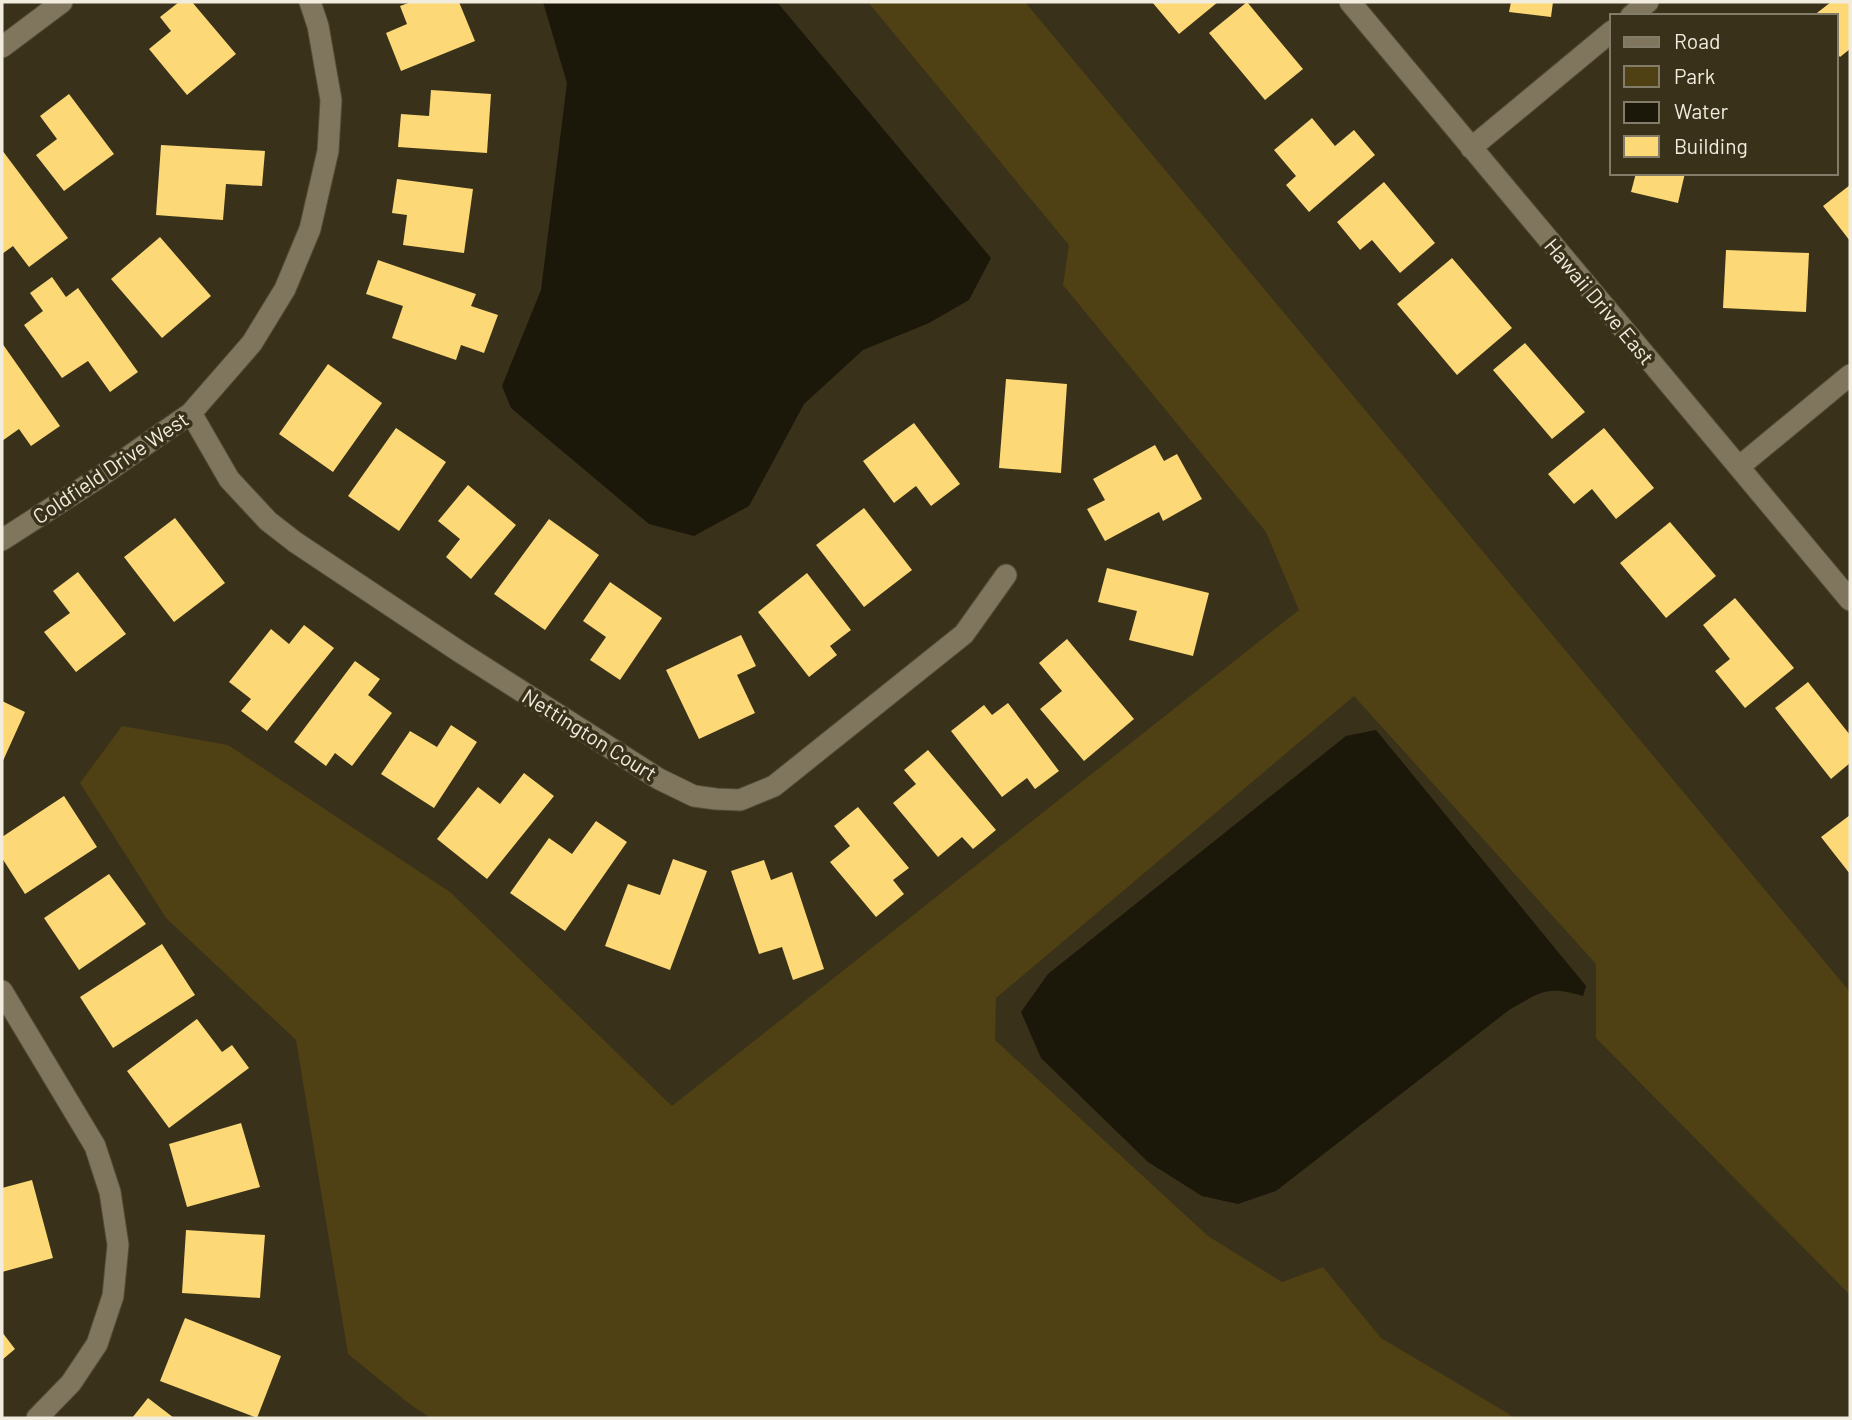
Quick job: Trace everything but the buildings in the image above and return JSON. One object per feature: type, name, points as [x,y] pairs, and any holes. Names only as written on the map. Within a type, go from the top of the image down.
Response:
[{"type":"street","points":[[2,47],[62,2]]},
{"type":"street","name":"Coldfield Drive West","points":[[2,540],[96,480],[191,413],[252,343],[285,289],[310,229],[328,151],[331,100],[310,2]]},
{"type":"street","name":"Hawaii Drive East","points":[[1350,2],[1850,600]]},
{"type":"street","points":[[1633,14],[1648,2]]},
{"type":"street","points":[[1471,148],[1610,34]]},
{"type":"street","points":[[1740,466],[1850,375]]},
{"type":"street","name":"Nettington Court","points":[[191,413],[229,479],[268,522],[472,659],[659,779],[694,796],[740,800],[774,786],[964,634],[1006,575]]},
{"type":"street","points":[[2,991],[95,1146],[110,1192],[118,1245],[113,1296],[97,1344],[71,1383],[37,1418]]},
{"type":"green space","points":[[868,2],[1025,2],[1850,992],[1850,1295],[1596,1038],[1596,964],[1354,696],[996,998],[995,1040],[1208,1236],[1282,1282],[1323,1267],[1381,1338],[1509,1414],[1511,1418],[431,1418],[348,1354],[296,1040],[166,918],[80,783],[122,726],[228,745],[450,892],[672,1106],[1299,610],[1266,532],[1063,285],[1069,245]]},
{"type":"water","points":[[543,2],[777,2],[991,258],[969,300],[929,323],[863,350],[804,404],[749,506],[694,536],[649,524],[511,408],[502,386],[541,290],[567,83]]},
{"type":"water","points":[[1376,730],[1586,986],[1583,996],[1560,991],[1544,992],[1509,1010],[1276,1191],[1238,1204],[1202,1196],[1148,1162],[1041,1058],[1021,1012],[1048,974],[1346,736]]}]
